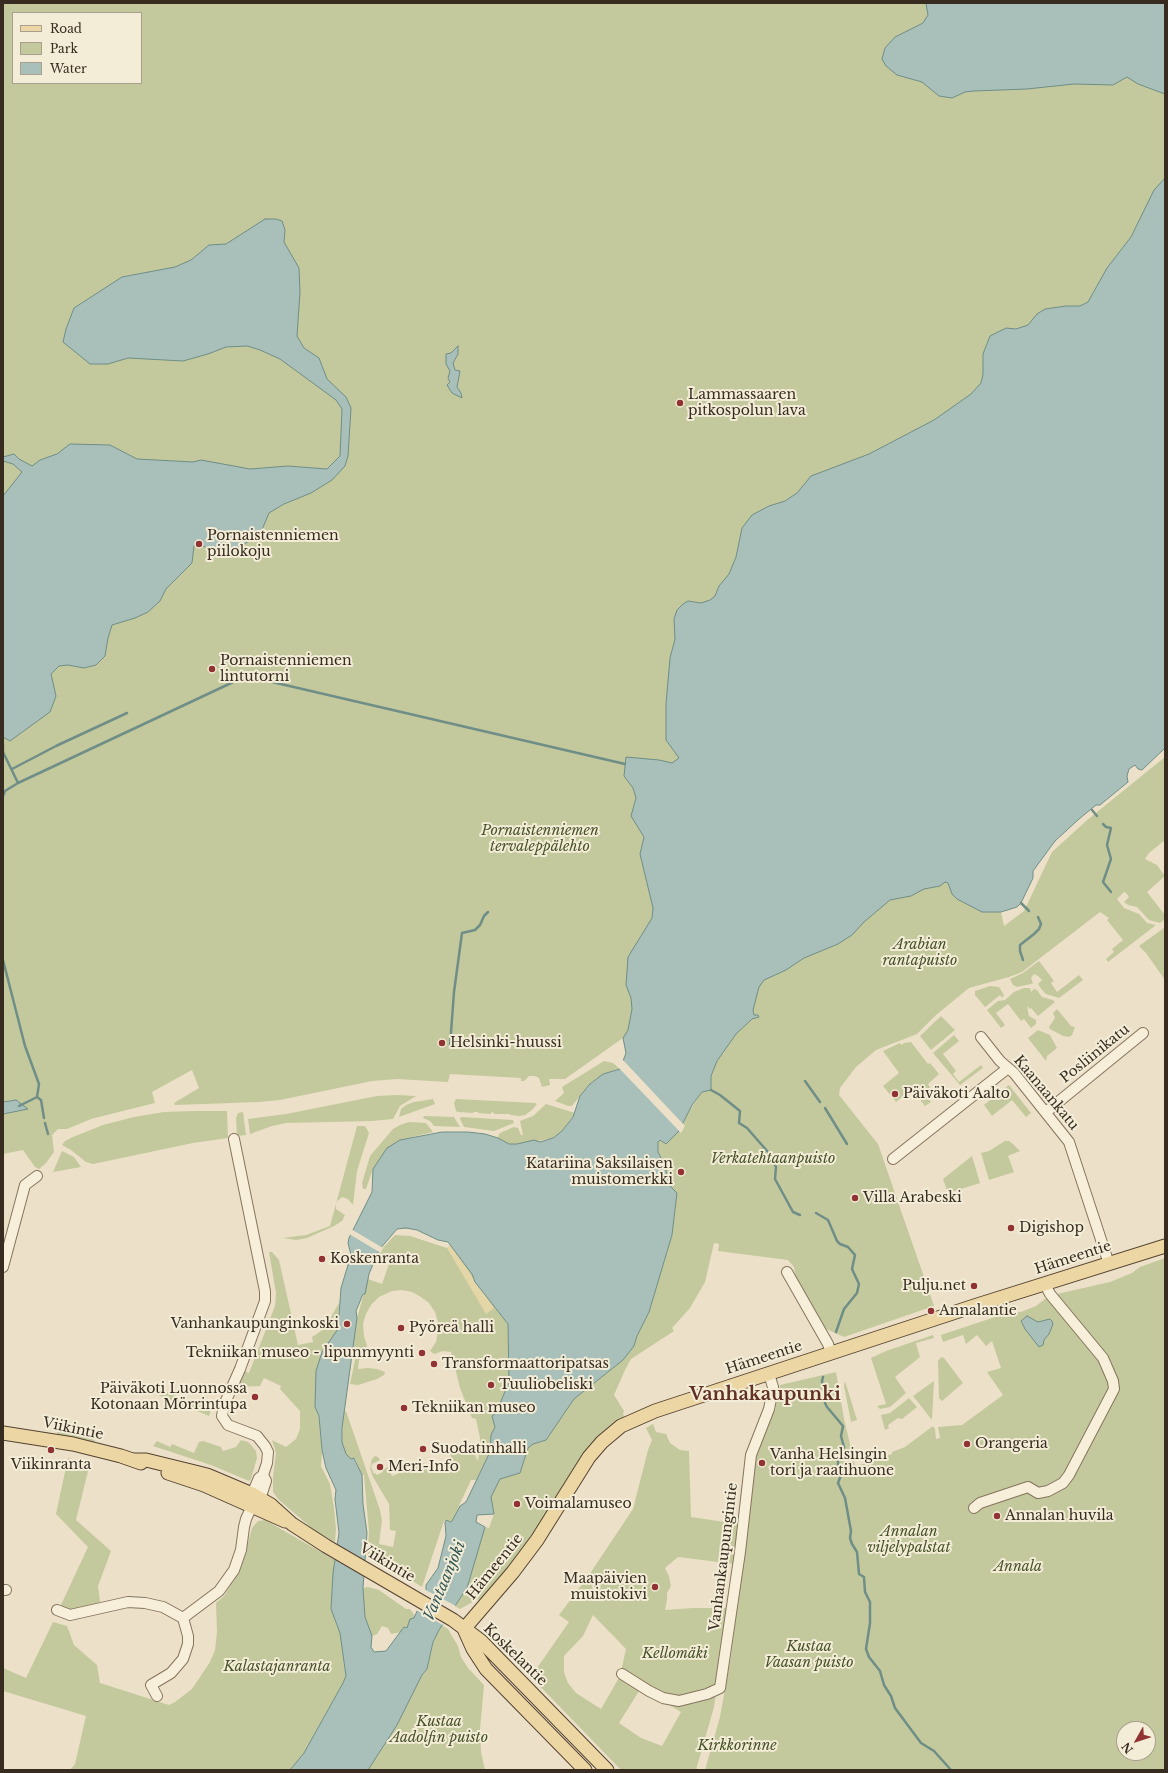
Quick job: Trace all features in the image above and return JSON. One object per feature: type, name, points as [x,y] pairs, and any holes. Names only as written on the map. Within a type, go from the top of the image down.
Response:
[{"type":"main road","name":"Hämeentie","points":[[464,1629],[523,1559],[537,1540],[589,1457],[613,1432],[636,1418],[974,1306],[1165,1246]]},
{"type":"main road","name":"Viikintie","points":[[4,1433],[73,1444],[134,1460],[156,1470],[274,1507],[292,1524],[326,1546],[448,1617],[464,1629]]},
{"type":"main road","name":"Koskelantie","points":[[464,1629],[478,1658],[486,1669],[585,1770]]},
{"type":"main road","name":"Koskelantie","points":[[464,1629],[481,1641],[607,1770]]},
{"type":"street","name":"Posliinikatu","points":[[1046,1112],[1143,1033]]},
{"type":"street","name":"Kaanaankatu","points":[[981,1037],[1000,1061],[1014,1073],[1069,1142],[1109,1264]]},
{"type":"street","points":[[893,1159],[1008,1068]]},
{"type":"street","points":[[183,1618],[220,1591],[229,1578],[240,1555],[244,1527],[254,1500],[266,1481],[263,1475],[268,1457],[265,1446],[257,1436],[228,1425],[222,1416],[224,1405],[240,1369],[265,1301],[265,1291],[234,1138]]},
{"type":"street","points":[[3,1267],[25,1185],[37,1176]]},
{"type":"street","points":[[787,1272],[828,1344],[830,1353]]},
{"type":"street","points":[[974,1508],[980,1504],[1028,1487],[1038,1493],[1048,1491],[1063,1484],[1114,1388],[1113,1381],[1103,1358],[1050,1294],[1046,1284]]},
{"type":"street","name":"Vanhankaupungintie","points":[[622,1674],[663,1698],[679,1701],[707,1694],[720,1688],[740,1552],[751,1454],[771,1399],[773,1387],[769,1374]]},
{"type":"street","points":[[57,1610],[70,1614],[128,1602],[145,1603],[163,1607],[183,1618],[188,1636],[188,1644],[183,1658],[171,1673],[151,1685],[157,1696]]},
{"type":"green space","name":"Pornaistenniemen tervaleppälehto","points":[[3,3],[1165,3],[1165,197],[1148,231],[672,830],[632,1042],[623,1038],[565,1079],[549,1079],[550,1085],[542,1087],[539,1078],[535,1076],[529,1076],[524,1081],[521,1081],[521,1078],[450,1074],[448,1082],[397,1079],[372,1081],[280,1100],[175,1105],[174,1103],[199,1088],[192,1070],[152,1092],[155,1103],[91,1119],[67,1129],[58,1129],[52,1135],[54,1152],[46,1163],[39,1169],[35,1167],[23,1150],[3,1154],[3,1114],[27,1109],[16,1100],[3,1102]]},
{"type":"green space","points":[[1165,757],[1165,840],[1149,853],[1145,859],[1157,865],[1165,876],[1147,892],[1165,915],[1165,919],[1160,923],[1149,920],[1137,907],[1128,905],[1124,902],[1129,897],[1124,892],[1117,899],[1124,908],[1139,914],[1147,923],[1156,925],[1108,962],[1106,959],[1114,952],[1112,949],[1123,940],[1107,920],[1109,918],[1100,912],[1022,972],[969,988],[936,1015],[917,1034],[876,1050],[856,1067],[840,1088],[839,1095],[878,1144],[934,1306],[844,1337],[824,1328],[796,1281],[794,1267],[788,1260],[718,1251],[719,1244],[714,1243],[705,1282],[690,1308],[672,1328],[674,1331],[631,1359],[625,1370],[614,1395],[624,1411],[623,1414],[625,1418],[584,1454],[563,1485],[526,1548],[523,1547],[499,1580],[480,1599],[460,1609],[455,1606],[467,1588],[483,1531],[485,1527],[489,1528],[494,1514],[491,1497],[500,1479],[520,1473],[528,1448],[533,1444],[546,1440],[574,1399],[623,1360],[635,1342],[649,1312],[672,1235],[677,1193],[670,1186],[667,1174],[659,1162],[658,1142],[660,1140],[666,1144],[683,1125],[687,1114],[702,1092],[711,1090],[711,1076],[717,1061],[736,1033],[748,1022],[757,982],[926,871],[948,883],[982,912],[1001,912],[1004,926],[1024,911],[1052,852],[1086,821]]},
{"type":"green space","points":[[1164,928],[1165,980],[1146,953],[1139,946]]},
{"type":"green space","points":[[1039,961],[1054,981],[1051,983],[1057,992],[1079,975],[1083,980],[1059,998],[1046,994],[1038,984],[1042,980],[1034,974],[1031,978],[1033,983],[1017,987],[1013,985],[1010,979],[1023,973]]},
{"type":"green space","points":[[990,986],[999,987],[1004,995],[1002,998],[1000,995],[985,1007],[975,995],[975,991]]},
{"type":"green space","points":[[1024,988],[1030,988],[1031,992],[1034,989],[1037,990],[1042,997],[1055,1002],[1038,1016],[1031,1008],[1030,1009],[1027,1006],[1029,1016],[1036,1020],[1036,1024],[1031,1028],[1024,1019],[1021,1021],[1008,1004],[996,1013],[1005,1025],[1001,1028],[987,1010],[998,1001],[1005,1000],[1014,992]]},
{"type":"green space","points":[[1057,1009],[1071,1026],[1075,1027],[1072,1035],[1069,1037],[1063,1036],[1049,1027],[1055,1018],[1053,1013]]},
{"type":"green space","points":[[941,1016],[955,1030],[931,1050],[920,1036]]},
{"type":"green space","points":[[1038,1030],[1050,1035],[1057,1048],[1047,1056],[1046,1061],[1028,1038]]},
{"type":"green space","points":[[954,1035],[959,1041],[943,1054],[956,1071],[953,1074],[959,1082],[981,1065],[983,1068],[960,1085],[933,1053]]},
{"type":"green space","points":[[911,1042],[928,1064],[930,1063],[939,1074],[928,1084],[931,1089],[925,1094],[931,1102],[925,1106],[912,1089],[896,1102],[883,1086],[899,1073],[883,1051],[900,1043],[901,1045]]},
{"type":"green space","points":[[604,1061],[613,1063],[620,1069],[603,1074],[590,1084],[572,1106],[555,1101],[564,1093],[562,1087]]},
{"type":"green space","points":[[1009,1085],[1031,1113],[1026,1117],[1012,1100],[992,1116],[984,1105]]},
{"type":"green space","points":[[377,1096],[416,1096],[400,1106],[393,1119],[372,1121],[286,1123],[272,1126],[250,1134],[248,1119],[286,1114]]},
{"type":"green space","points":[[433,1099],[435,1104],[399,1117],[401,1109],[406,1105]]},
{"type":"green space","points":[[456,1099],[537,1104],[525,1115],[519,1116],[510,1114],[494,1114],[491,1112],[491,1114],[478,1112],[458,1112],[456,1111],[454,1103]]},
{"type":"green space","points":[[546,1104],[575,1113],[562,1131],[553,1138],[523,1144],[509,1144],[498,1138],[499,1134],[514,1127],[518,1128],[521,1135],[523,1135],[520,1121],[533,1116]]},
{"type":"green space","points":[[227,1111],[228,1138],[193,1143],[93,1164],[86,1162],[62,1145],[65,1141],[73,1137],[103,1125],[134,1117],[164,1112]]},
{"type":"green space","points":[[243,1112],[246,1135],[237,1136],[236,1118],[238,1113]]},
{"type":"green space","points":[[424,1116],[454,1117],[460,1127],[434,1126],[430,1121],[423,1118]]},
{"type":"green space","points":[[461,1117],[513,1120],[514,1123],[494,1131],[464,1127],[460,1119]]},
{"type":"green space","points":[[409,1122],[426,1123],[433,1132],[400,1140],[373,1169],[366,1189],[363,1189],[362,1183],[370,1156],[393,1129]]},
{"type":"green space","points":[[357,1126],[365,1126],[369,1133],[357,1171],[353,1205],[348,1199],[342,1197],[337,1201]]},
{"type":"green space","points":[[1005,1141],[1009,1141],[1020,1151],[1008,1156],[1014,1172],[989,1180],[981,1153],[989,1151]]},
{"type":"green space","points":[[62,1151],[74,1157],[81,1167],[53,1172]]},
{"type":"green space","points":[[972,1156],[980,1183],[948,1193],[943,1179]]},
{"type":"green space","points":[[336,1204],[336,1209],[345,1215],[342,1221],[307,1238],[296,1240],[283,1238],[306,1235],[330,1226]]},
{"type":"green space","points":[[395,1235],[410,1236],[447,1248],[450,1245],[472,1274],[475,1282],[508,1324],[509,1382],[496,1413],[492,1416],[495,1427],[491,1435],[490,1452],[476,1480],[471,1480],[452,1521],[444,1521],[422,1587],[384,1564],[367,1558],[369,1532],[364,1475],[362,1475],[355,1458],[351,1459],[346,1454],[342,1443],[343,1413],[346,1411],[380,1510],[382,1520],[379,1544],[393,1547],[396,1531],[390,1530],[389,1504],[373,1477],[370,1468],[372,1459],[375,1456],[380,1460],[372,1464],[371,1467],[374,1474],[375,1473],[377,1475],[383,1472],[383,1470],[388,1467],[392,1476],[424,1463],[428,1470],[452,1460],[450,1453],[464,1449],[475,1455],[478,1461],[480,1438],[476,1419],[472,1418],[460,1388],[451,1352],[443,1351],[434,1354],[430,1351],[436,1342],[438,1331],[438,1322],[435,1312],[429,1303],[412,1292],[402,1290],[392,1291],[379,1297],[371,1305],[363,1324],[367,1346],[366,1354],[359,1360],[358,1369],[377,1369],[385,1372],[384,1375],[377,1379],[358,1385],[350,1384],[355,1360],[353,1345],[357,1318],[368,1279],[382,1284],[390,1261],[380,1257],[379,1252]]},
{"type":"green space","points":[[269,1252],[272,1252],[279,1260],[298,1345],[313,1342],[312,1337],[324,1329],[339,1303],[338,1330],[322,1352],[315,1407],[319,1416],[322,1454],[321,1466],[330,1484],[334,1508],[336,1529],[335,1542],[315,1531],[278,1499],[273,1492],[276,1453],[272,1440],[286,1447],[296,1439],[300,1429],[300,1411],[280,1389],[281,1386],[264,1378],[260,1386],[236,1387],[243,1370],[249,1373],[275,1306],[276,1293]]},
{"type":"green space","name":"Annala","points":[[1165,1258],[1165,1770],[705,1770],[720,1717],[731,1656],[755,1464],[752,1458],[770,1411],[775,1411],[780,1385],[836,1372],[844,1419],[855,1465],[860,1465],[892,1454],[892,1452],[905,1447],[933,1426],[935,1429],[936,1439],[940,1438],[938,1427],[962,1425],[1003,1395],[987,1372],[1001,1368],[992,1341],[986,1346],[977,1335],[966,1344],[963,1335],[943,1342],[941,1335],[1007,1313],[1021,1312],[1036,1306],[1045,1299],[1057,1294],[1110,1282],[1132,1273],[1140,1267]]},
{"type":"green space","points":[[933,1335],[934,1338],[916,1343],[920,1357],[895,1377],[906,1393],[890,1407],[880,1409],[877,1406],[886,1404],[871,1358],[886,1351]]},
{"type":"green space","points":[[941,1357],[944,1358],[963,1383],[942,1401],[939,1398],[938,1361]]},
{"type":"green space","points":[[134,1379],[211,1410],[209,1416],[132,1384]]},
{"type":"green space","points":[[845,1381],[857,1420],[851,1422],[844,1386]]},
{"type":"green space","points":[[934,1381],[932,1420],[913,1396]]},
{"type":"green space","points":[[909,1398],[917,1407],[902,1419],[898,1418],[888,1425],[889,1428],[885,1430],[881,1415],[890,1413]]},
{"type":"green space","name":"Kellomäki","points":[[653,1424],[656,1432],[666,1434],[670,1443],[680,1450],[689,1451],[691,1517],[738,1524],[734,1564],[678,1557],[665,1568],[669,1576],[671,1586],[667,1593],[665,1610],[729,1608],[714,1707],[696,1770],[621,1770],[501,1646],[526,1661],[535,1671],[569,1622],[559,1615],[589,1575],[633,1509],[648,1450],[652,1440],[646,1428]],"holes":[[[593,1615],[626,1649],[620,1676],[601,1709],[576,1693],[568,1683],[564,1672],[564,1656],[583,1636]],[[641,1688],[681,1712],[662,1746],[641,1738],[619,1723]]]},
{"type":"green space","points":[[59,1425],[78,1435],[95,1440],[94,1443],[57,1434]]},
{"type":"green space","points":[[241,1440],[248,1442],[256,1451],[257,1458],[251,1479],[249,1481],[211,1465],[153,1446],[157,1441],[170,1447],[172,1444],[194,1453],[199,1442],[203,1441],[221,1447],[223,1451],[236,1447]]},
{"type":"green space","points":[[68,1458],[90,1463],[76,1520],[111,1551],[98,1586],[100,1602],[80,1609],[70,1610],[60,1607],[88,1547],[56,1514]]},
{"type":"green space","name":"Kalastajanranta","points":[[265,1520],[335,1560],[331,1609],[340,1633],[346,1676],[304,1753],[290,1770],[70,1770],[75,1764],[86,1716],[3,1691],[3,1668],[26,1678],[53,1622],[67,1626],[74,1645],[97,1665],[100,1683],[169,1705],[175,1702],[192,1689],[210,1662],[215,1650],[217,1632],[216,1603],[224,1596],[241,1568],[252,1528],[258,1521]]},
{"type":"green space","points":[[368,1587],[379,1590],[406,1609],[410,1609],[415,1616],[407,1628],[404,1627],[401,1632],[391,1634],[388,1628],[382,1626],[377,1634],[372,1636],[365,1617],[363,1588]]},
{"type":"green space","name":"Kustaa Aadolfin puisto","points":[[441,1625],[448,1629],[458,1646],[461,1657],[468,1668],[484,1685],[480,1730],[481,1752],[485,1770],[368,1770],[397,1725],[422,1675],[427,1669],[433,1643]]},
{"type":"sand","points":[[450,1245],[494,1308],[486,1314],[447,1248]]},
{"type":"water","points":[[926,3],[1165,3],[1165,94],[1138,84],[1127,77],[1113,85],[1074,84],[1027,89],[965,92],[952,98],[939,96],[922,82],[897,75],[886,66],[882,59],[885,48],[895,37],[923,23],[928,15]]},
{"type":"water","name":"Vantaanjoki","points":[[1165,178],[1165,748],[1142,770],[1138,769],[1135,765],[1129,769],[1127,776],[1128,782],[1100,805],[1096,805],[1055,841],[1033,871],[1033,878],[1021,903],[1017,907],[1001,912],[982,912],[957,899],[952,894],[948,883],[945,882],[940,886],[924,889],[911,896],[890,900],[864,922],[852,935],[838,944],[804,958],[786,970],[764,980],[759,987],[753,1010],[754,1015],[758,1015],[759,1017],[752,1019],[736,1034],[717,1061],[711,1076],[711,1090],[702,1092],[692,1105],[679,1131],[666,1144],[660,1140],[658,1142],[658,1152],[661,1158],[659,1162],[665,1167],[670,1186],[677,1193],[672,1235],[649,1312],[637,1336],[634,1346],[623,1360],[574,1399],[546,1440],[533,1444],[528,1448],[520,1473],[500,1479],[491,1497],[494,1514],[477,1515],[476,1522],[485,1527],[467,1588],[439,1630],[433,1642],[427,1669],[422,1675],[397,1725],[368,1770],[290,1770],[304,1753],[346,1676],[340,1633],[331,1609],[333,1573],[339,1533],[335,1499],[336,1490],[326,1468],[322,1450],[319,1416],[315,1407],[316,1371],[322,1352],[338,1329],[341,1288],[351,1255],[348,1243],[349,1238],[372,1192],[373,1169],[387,1148],[400,1140],[442,1132],[468,1132],[485,1134],[498,1138],[509,1144],[517,1144],[534,1140],[540,1142],[553,1138],[562,1131],[573,1117],[580,1096],[590,1084],[603,1074],[620,1069],[626,1053],[623,1038],[628,1030],[632,1009],[631,998],[626,985],[628,957],[652,918],[653,908],[640,854],[644,837],[631,816],[636,798],[633,788],[624,776],[626,757],[659,760],[672,763],[679,758],[666,740],[666,704],[670,658],[675,639],[674,619],[677,610],[688,601],[701,603],[710,600],[715,596],[719,586],[729,574],[736,557],[742,528],[752,515],[769,506],[785,501],[797,493],[811,476],[869,454],[934,420],[971,394],[981,383],[983,374],[983,354],[990,336],[1006,328],[1016,329],[1028,325],[1037,314],[1045,309],[1080,306],[1088,302],[1107,268],[1131,237],[1154,190]],"holes":[[[406,1228],[417,1230],[438,1240],[448,1242],[472,1274],[475,1282],[508,1324],[509,1382],[496,1413],[492,1416],[495,1427],[491,1435],[490,1452],[466,1502],[460,1506],[452,1521],[450,1522],[447,1520],[445,1522],[446,1536],[438,1568],[426,1585],[426,1591],[414,1618],[410,1619],[407,1628],[404,1627],[386,1651],[374,1652],[371,1647],[372,1636],[365,1617],[363,1588],[367,1533],[363,1504],[362,1475],[354,1458],[351,1459],[346,1454],[342,1442],[342,1428],[357,1318],[356,1311],[363,1294],[365,1294],[369,1274],[379,1250],[397,1229]]]},
{"type":"water","points":[[265,219],[276,219],[282,221],[285,230],[284,242],[299,268],[300,292],[297,336],[304,348],[319,358],[327,379],[346,397],[351,408],[348,456],[345,466],[332,480],[311,493],[284,504],[269,513],[261,532],[233,550],[209,550],[199,543],[194,546],[192,563],[166,589],[160,601],[148,612],[135,618],[112,625],[105,656],[96,665],[84,668],[68,665],[59,666],[51,674],[56,696],[50,712],[10,741],[3,737],[3,496],[22,472],[13,464],[3,461],[3,457],[14,454],[19,459],[32,466],[40,460],[57,454],[70,444],[110,445],[137,459],[193,462],[201,460],[250,469],[288,466],[327,469],[340,456],[342,409],[336,400],[280,359],[260,350],[247,346],[226,347],[183,361],[128,358],[108,364],[90,364],[63,342],[74,308],[122,277],[175,267],[191,260],[209,245],[226,244]]},
{"type":"water","points":[[458,346],[458,354],[453,363],[455,370],[460,371],[457,387],[462,398],[452,393],[447,385],[450,382],[448,378],[450,371],[446,364],[446,354],[451,353]]},
{"type":"water","points":[[16,1100],[28,1109],[3,1114],[3,1102]]},
{"type":"water","points":[[1027,1316],[1038,1322],[1050,1319],[1052,1321],[1053,1324],[1049,1334],[1044,1340],[1043,1345],[1039,1347],[1025,1329],[1021,1321]]},
{"type":"pier","points":[[622,1059],[685,1126],[681,1133],[618,1067]]},
{"type":"pier","points":[[351,1229],[383,1248],[381,1253],[349,1234]]},
{"type":"pier","points":[[424,1589],[456,1606],[443,1625],[416,1610]]},
{"type":"waterway","points":[[3,796],[5,791],[18,783],[244,677],[255,678],[625,764]]},
{"type":"waterway","points":[[12,769],[56,746],[127,713]]},
{"type":"waterway","points":[[3,744],[3,752],[18,783]]},
{"type":"waterway","points":[[1092,810],[1097,816]]},
{"type":"waterway","points":[[1103,824],[1106,827],[1111,828],[1107,845],[1111,859],[1103,882],[1111,892]]},
{"type":"waterway","points":[[1021,903],[1029,911]]},
{"type":"waterway","points":[[450,1046],[454,992],[462,933],[475,930],[488,912]]},
{"type":"waterway","points":[[1023,960],[1020,945],[1039,929],[1041,924],[1038,917]]},
{"type":"waterway","points":[[3,960],[25,1046],[39,1084],[37,1097],[19,1106]]},
{"type":"waterway","points":[[805,1081],[820,1102]]},
{"type":"waterway","points":[[711,1090],[720,1095],[740,1111],[739,1123],[747,1128],[768,1152],[776,1167],[775,1179],[793,1212],[800,1215]]},
{"type":"waterway","points":[[37,1097],[41,1100],[44,1118]]},
{"type":"waterway","points":[[825,1108],[847,1144]]},
{"type":"waterway","points":[[45,1123],[48,1134]]},
{"type":"waterway","points":[[816,1213],[828,1220],[837,1241],[848,1247],[855,1255],[852,1269],[859,1284],[857,1293],[844,1309],[836,1332]]},
{"type":"waterway","points":[[823,1377],[822,1381],[825,1403],[843,1426],[841,1436],[844,1447],[838,1460],[841,1475],[838,1483],[845,1498],[851,1531],[850,1538],[857,1552],[859,1574],[864,1577],[865,1592],[870,1602],[870,1623],[866,1649],[869,1657],[880,1671],[884,1685],[891,1696],[895,1708],[921,1743],[934,1751],[951,1770]]},
{"type":"place","name":"Lammassaaren pitkospolun lava","points":[[680,403]]},
{"type":"place","name":"Pornaistenniemen piilokoju","points":[[199,544]]},
{"type":"place","name":"Pornaistenniemen lintutorni","points":[[212,669]]},
{"type":"place","name":"Helsinki-huussi","points":[[442,1043]]},
{"type":"place","name":"Päiväkoti Aalto","points":[[895,1094]]},
{"type":"place","name":"Katariina Saksilaisen muistomerkki","points":[[681,1172]]},
{"type":"place","name":"Villa Arabeski","points":[[855,1198]]},
{"type":"place","name":"Digishop","points":[[1011,1228]]},
{"type":"place","name":"Koskenranta","points":[[322,1259]]},
{"type":"place","name":"Pulju.net","points":[[974,1286]]},
{"type":"place","name":"Annalantie","points":[[931,1311]]},
{"type":"place","name":"Vanhankaupunginkoski","points":[[347,1324]]},
{"type":"place","name":"Pyöreä halli","points":[[401,1328]]},
{"type":"place","name":"Tekniikan museo - lipunmyynti","points":[[422,1353]]},
{"type":"place","name":"Transformaattoripatsas","points":[[434,1364]]},
{"type":"place","name":"Tuuliobeliski","points":[[491,1385]]},
{"type":"place","name":"Päiväkoti Luonnossa Kotonaan Mörrintupa","points":[[255,1397]]},
{"type":"place","name":"Tekniikan museo","points":[[404,1408]]},
{"type":"place","name":"Orangeria","points":[[967,1444]]},
{"type":"place","name":"Suodatinhalli","points":[[423,1449]]},
{"type":"place","name":"Viikinranta","points":[[51,1450]]},
{"type":"place","name":"Vanha Helsingin tori ja raatihuone","points":[[762,1463]]},
{"type":"place","name":"Meri-Info","points":[[380,1467]]},
{"type":"place","name":"Voimalamuseo","points":[[517,1504]]},
{"type":"place","name":"Annalan huvila","points":[[997,1516]]},
{"type":"place","name":"Maapäivien muistokivi","points":[[655,1587]]},
{"type":"district","name":"Vanhakaupunki","points":[[765,1395]]},
{"type":"park label","name":"Arabian rantapuisto","points":[[920,954]]},
{"type":"park label","name":"Verkatehtaanpuisto","points":[[773,1159]]},
{"type":"park label","name":"Annalan viljelypalstat","points":[[909,1540]]},
{"type":"park label","name":"Kustaa Vaasan puisto","points":[[809,1656]]},
{"type":"park label","name":"Kirkkorinne","points":[[737,1746]]}]
